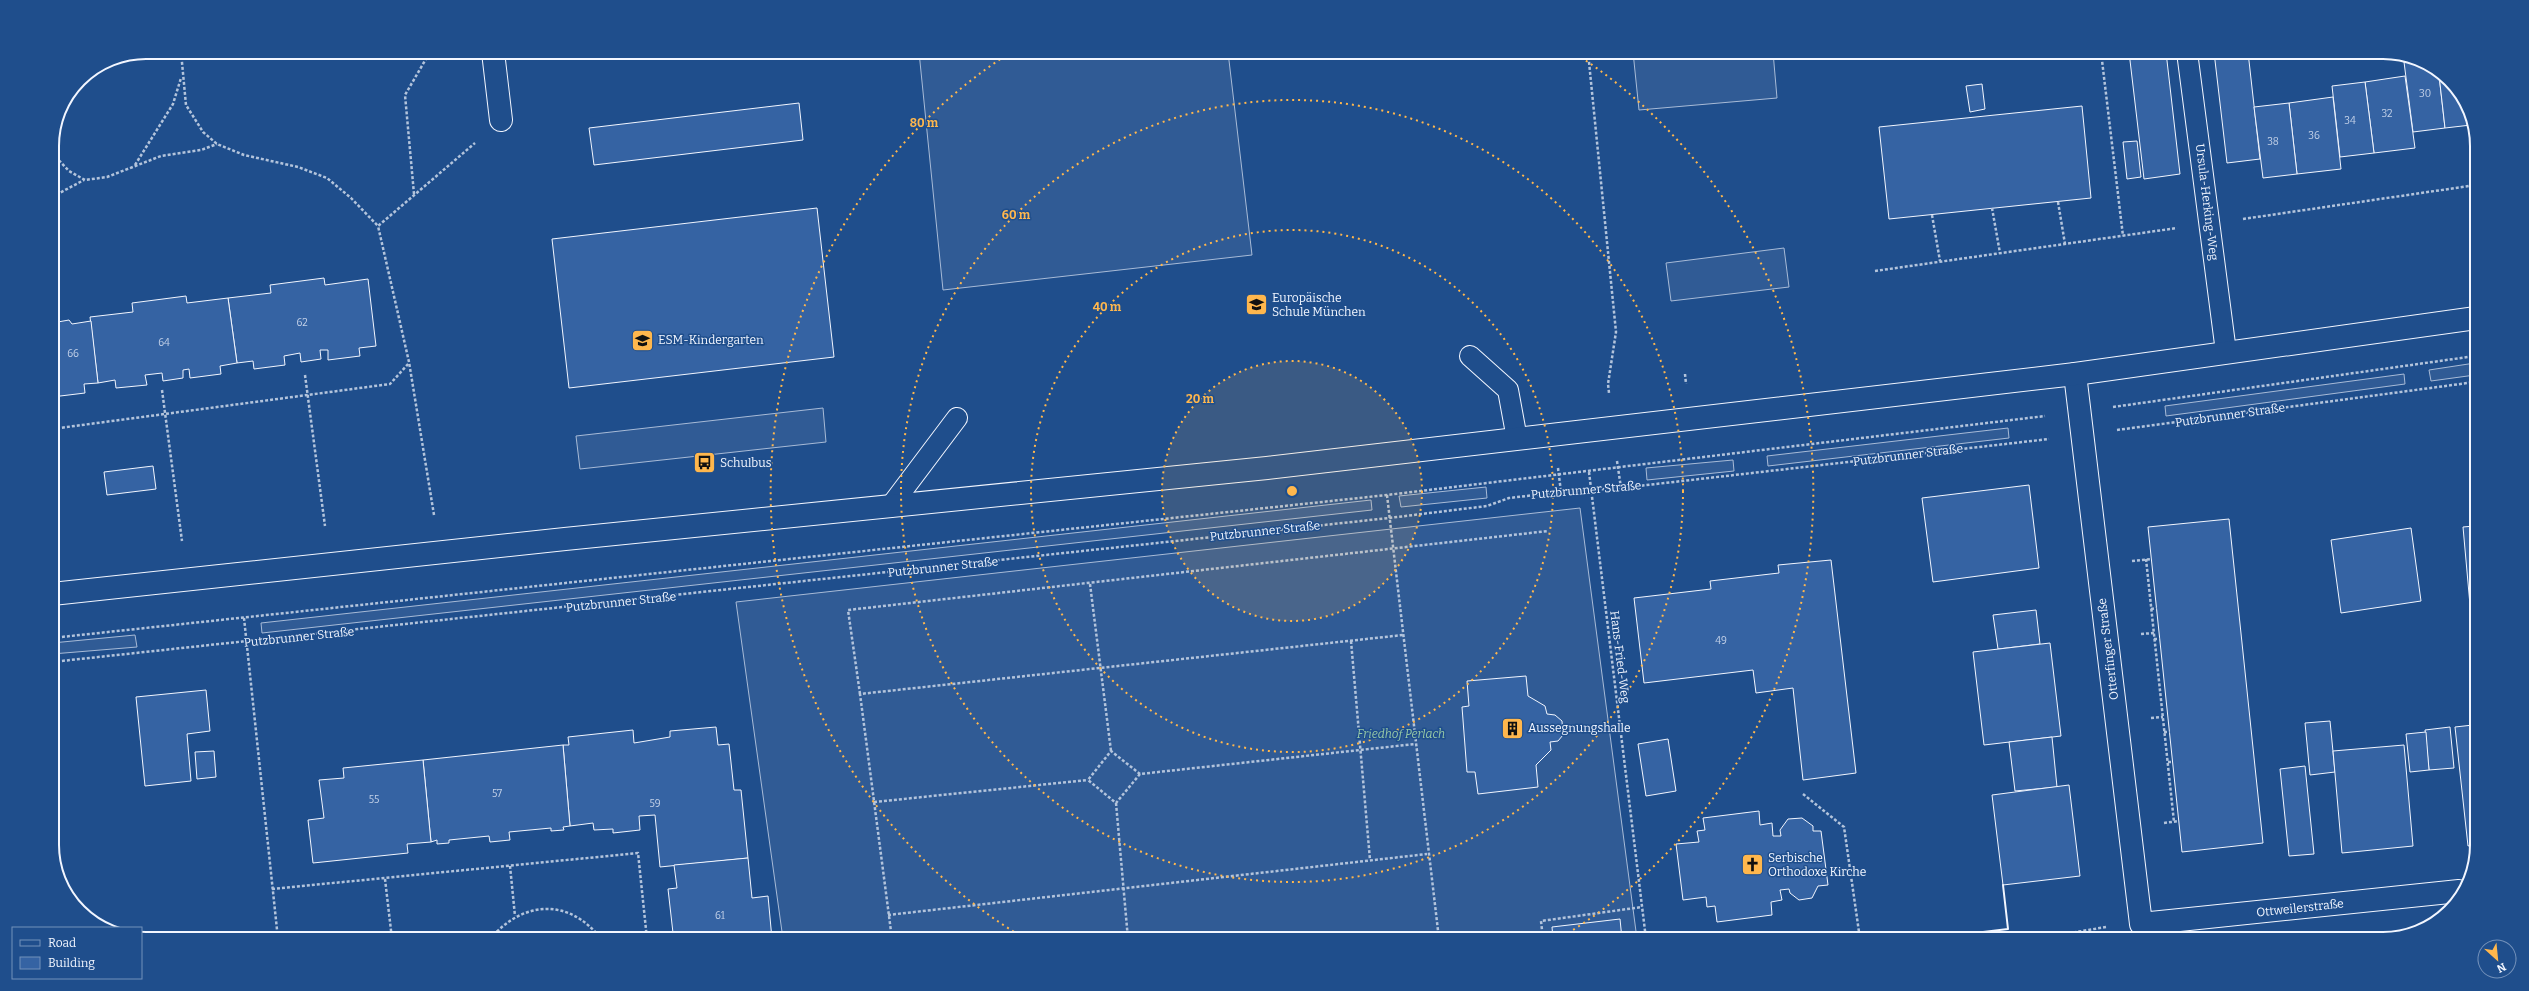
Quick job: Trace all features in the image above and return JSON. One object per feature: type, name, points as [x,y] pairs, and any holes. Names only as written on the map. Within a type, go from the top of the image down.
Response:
[{"type":"main road","points":[[494,59],[501,120]]},
{"type":"main road","points":[[59,593],[564,539],[890,507],[1517,439],[2075,374],[2470,319]]},
{"type":"main road","name":"Otterfinger Straße","points":[[2075,374],[2141,924]]},
{"type":"main road","name":"Ottweilerstraße","points":[[2141,924],[2456,891]]},
{"type":"lane","name":"Ursula-Herking-Weg","points":[[2189,59],[2226,352]]},
{"type":"lane","points":[[1470,356],[1508,390],[1517,439]]},
{"type":"lane","points":[[890,507],[957,418]]},
{"type":"path","points":[[181,59],[186,105],[203,132],[217,144],[244,155],[298,167],[327,178],[351,198],[378,226],[409,362],[434,515]]},
{"type":"path","points":[[414,194],[405,95],[426,59]]},
{"type":"path","points":[[1589,59],[1616,332],[1608,384]]},
{"type":"path","points":[[2102,59],[2123,236]]},
{"type":"path","points":[[135,165],[173,104],[182,76]]},
{"type":"path","points":[[378,226],[501,120]]},
{"type":"path","points":[[59,193],[85,180],[107,177],[161,156],[201,150],[217,144]]},
{"type":"path","points":[[59,160],[69,171],[85,180]]},
{"type":"path","points":[[2058,202],[2065,244]]},
{"type":"path","points":[[1992,208],[2000,253]]},
{"type":"path","points":[[1932,215],[1940,262]]},
{"type":"path","points":[[59,428],[390,384],[409,362]]},
{"type":"path","points":[[1686,374],[1687,387]]},
{"type":"path","points":[[306,375],[325,526]]},
{"type":"path","name":"Putzbrunner Straße","points":[[59,661],[1389,518],[1486,506],[1509,498],[1560,492],[1621,488],[2082,435],[2470,383]]},
{"type":"path","points":[[162,390],[182,541]]},
{"type":"path","points":[[1558,466],[1560,492]]},
{"type":"path","name":"Putzbrunner Straße","points":[[59,637],[1387,495],[1618,468],[1621,488]]},
{"type":"path","name":"Hans-Fried-Weg","points":[[1588,472],[1645,932]]},
{"type":"path","points":[[1387,495],[1438,932]]},
{"type":"path","points":[[891,932],[848,610],[1090,584],[1548,531]]},
{"type":"path","points":[[2146,559],[2174,822]]},
{"type":"path","points":[[2126,562],[2152,559]]},
{"type":"path","points":[[1090,584],[1111,751],[1140,774]]},
{"type":"path","points":[[2151,609],[2157,608]]},
{"type":"path","points":[[244,618],[277,932]]},
{"type":"path","points":[[2134,635],[2154,633]]},
{"type":"path","points":[[860,694],[1351,641],[1403,634]]},
{"type":"path","points":[[2154,639],[2160,639]]},
{"type":"path","points":[[1351,641],[1370,860]]},
{"type":"path","points":[[2164,732],[2170,732]]},
{"type":"path","points":[[1127,932],[1116,802],[1140,774],[1415,744]]},
{"type":"path","points":[[1088,780],[1111,751]]},
{"type":"path","points":[[2168,762],[2173,762]]},
{"type":"path","points":[[874,802],[1088,780],[1116,802]]},
{"type":"path","points":[[1803,794],[1844,827],[1859,932]]},
{"type":"path","points":[[2157,824],[2179,821]]},
{"type":"path","points":[[272,889],[638,853],[647,932]]},
{"type":"path","points":[[888,914],[1428,854]]},
{"type":"path","points":[[510,866],[515,916]]},
{"type":"path","points":[[385,879],[391,932]]},
{"type":"path","points":[[1543,932],[1541,921],[1642,907]]},
{"type":"path","points":[[496,932],[515,916],[527,911],[544,908],[561,911],[584,922],[594,932]]},
{"type":"path","points":[[2077,932],[2120,925],[2141,924]]},
{"type":"shaded area","points":[[920,59],[1229,59],[1252,255],[943,290]]},
{"type":"shaded area","points":[[1634,59],[1774,59],[1777,98],[1639,110]]},
{"type":"shaded area","points":[[1784,248],[1789,287],[1671,301],[1666,263]]},
{"type":"shaded area","points":[[2470,364],[2470,376],[2431,381],[2429,370]]},
{"type":"shaded area","points":[[2404,374],[2405,384],[2166,416],[2165,406]]},
{"type":"shaded area","points":[[823,408],[826,442],[580,469],[576,436]]},
{"type":"shaded area","points":[[2008,428],[2009,438],[1768,466],[1767,456]]},
{"type":"shaded area","points":[[1733,460],[1734,471],[1647,480],[1646,468]]},
{"type":"shaded area","points":[[1486,487],[1487,498],[1401,507],[1399,496]]},
{"type":"shaded area","points":[[1371,500],[1372,510],[262,633],[261,623]]},
{"type":"shaded area","name":"Friedhof Perlach","points":[[1580,508],[1636,932],[782,932],[736,602]]},
{"type":"shaded area","points":[[135,635],[137,647],[59,653],[59,642]]},
{"type":"building","points":[[2130,59],[2167,59],[2180,174],[2144,179]]},
{"type":"building","points":[[2215,59],[2249,59],[2260,159],[2227,163]]},
{"type":"building","points":[[2404,62],[2421,68],[2440,81],[2445,128],[2413,132]]},
{"type":"building","points":[[2405,76],[2415,148],[2374,153],[2365,82]]},
{"type":"building","points":[[2440,81],[2452,93],[2461,108],[2467,125],[2445,128]]},
{"type":"building","points":[[2365,82],[2374,153],[2340,157],[2332,86]]},
{"type":"building","points":[[1982,84],[1985,109],[1970,112],[1966,86]]},
{"type":"building","points":[[2333,97],[2341,169],[2297,174],[2289,103]]},
{"type":"building","points":[[799,103],[803,140],[594,165],[589,128]]},
{"type":"building","points":[[2289,103],[2297,174],[2263,178],[2254,107]]},
{"type":"building","points":[[2082,106],[2091,198],[1889,219],[1879,127]]},
{"type":"building","points":[[2137,141],[2141,177],[2127,179],[2123,142]]},
{"type":"building","points":[[817,208],[834,357],[569,388],[552,239]]},
{"type":"building","points":[[324,278],[325,285],[368,279],[376,346],[359,348],[360,356],[328,360],[328,350],[320,350],[321,359],[301,362],[300,353],[284,356],[285,365],[254,369],[253,361],[237,363],[228,298],[271,293],[270,285]]},
{"type":"building","points":[[186,296],[187,303],[228,298],[237,363],[220,366],[221,374],[190,378],[189,369],[183,370],[183,378],[163,381],[162,373],[145,375],[147,385],[116,388],[115,380],[98,383],[90,317],[133,312],[132,303]]},
{"type":"building","points":[[69,320],[72,324],[91,321],[98,383],[84,384],[85,393],[59,396],[59,322]]},
{"type":"building","points":[[153,466],[156,489],[107,495],[104,472]]},
{"type":"building","points":[[2029,485],[2039,568],[1933,582],[1922,498]]},
{"type":"building","points":[[2229,519],[2263,843],[2182,852],[2148,527]]},
{"type":"building","points":[[2470,526],[2470,605],[2463,527]]},
{"type":"building","points":[[2411,528],[2421,601],[2341,613],[2331,540]]},
{"type":"building","points":[[1831,560],[1856,773],[1803,780],[1793,688],[1756,693],[1753,670],[1644,683],[1634,598],[1711,589],[1710,581],[1779,573],[1778,565]]},
{"type":"building","points":[[2036,610],[2040,644],[1998,649],[1993,615]]},
{"type":"building","points":[[2050,643],[2061,736],[1984,745],[1973,652]]},
{"type":"building","name":"Aussegnungshalle","points":[[1526,676],[1528,696],[1545,706],[1547,714],[1555,715],[1562,721],[1563,735],[1558,741],[1550,742],[1551,750],[1536,765],[1538,787],[1478,794],[1475,772],[1467,772],[1462,707],[1469,706],[1467,681]]},
{"type":"building","points":[[206,690],[210,731],[187,734],[191,781],[145,786],[136,697]]},
{"type":"building","points":[[2330,721],[2335,772],[2310,775],[2305,723]]},
{"type":"building","points":[[2470,725],[2470,845],[2468,846],[2455,727]]},
{"type":"building","points":[[716,727],[718,745],[729,744],[734,790],[741,790],[748,858],[660,867],[655,815],[639,816],[640,830],[613,833],[613,829],[594,830],[593,823],[570,826],[563,745],[569,745],[568,737],[633,730],[634,743],[670,737],[670,731]]},
{"type":"building","points":[[2450,727],[2454,768],[2429,770],[2425,730]]},
{"type":"building","points":[[2426,732],[2429,770],[2410,772],[2406,734]]},
{"type":"building","points":[[2052,737],[2057,787],[2015,791],[2009,742]]},
{"type":"building","points":[[1668,739],[1676,791],[1646,796],[1638,744]]},
{"type":"building","points":[[563,745],[570,826],[563,827],[564,830],[551,831],[551,828],[509,832],[510,840],[490,842],[489,836],[449,840],[449,843],[437,844],[437,840],[431,842],[423,760]]},
{"type":"building","points":[[2404,745],[2413,846],[2342,853],[2333,751]]},
{"type":"building","points":[[214,751],[216,777],[197,779],[195,752]]},
{"type":"building","points":[[423,760],[431,842],[407,844],[408,853],[313,863],[308,820],[324,818],[319,780],[344,778],[343,768]]},
{"type":"building","points":[[2305,766],[2314,854],[2289,856],[2280,769]]},
{"type":"building","points":[[2069,785],[2080,876],[2003,885],[1992,795]]},
{"type":"building","name":"Serbische Orthodoxe Kirche","points":[[1759,811],[1760,825],[1772,823],[1773,836],[1781,836],[1780,830],[1788,819],[1802,818],[1813,826],[1813,831],[1821,831],[1828,885],[1818,886],[1812,898],[1799,900],[1790,893],[1789,889],[1780,890],[1782,900],[1771,902],[1772,915],[1717,922],[1715,906],[1707,907],[1706,897],[1683,900],[1676,844],[1699,842],[1697,831],[1705,830],[1703,818]]},
{"type":"building","points":[[748,858],[752,898],[768,896],[771,932],[673,932],[668,889],[677,888],[674,865]]},
{"type":"building","points":[[1620,919],[1621,932],[1552,932],[1552,927]]},
{"type":"wall","points":[[1983,932],[2008,929],[2003,885]]},
{"type":"place","name":"Europäische Schule München","points":[[1256,305]]},
{"type":"place","name":"ESM-Kindergarten","points":[[643,340]]},
{"type":"place","name":"Schulbus","points":[[704,463]]},
{"type":"place","name":"Aussegnungshalle","points":[[1513,728]]},
{"type":"place","name":"Serbische Orthodoxe Kirche","points":[[1752,865]]}]
